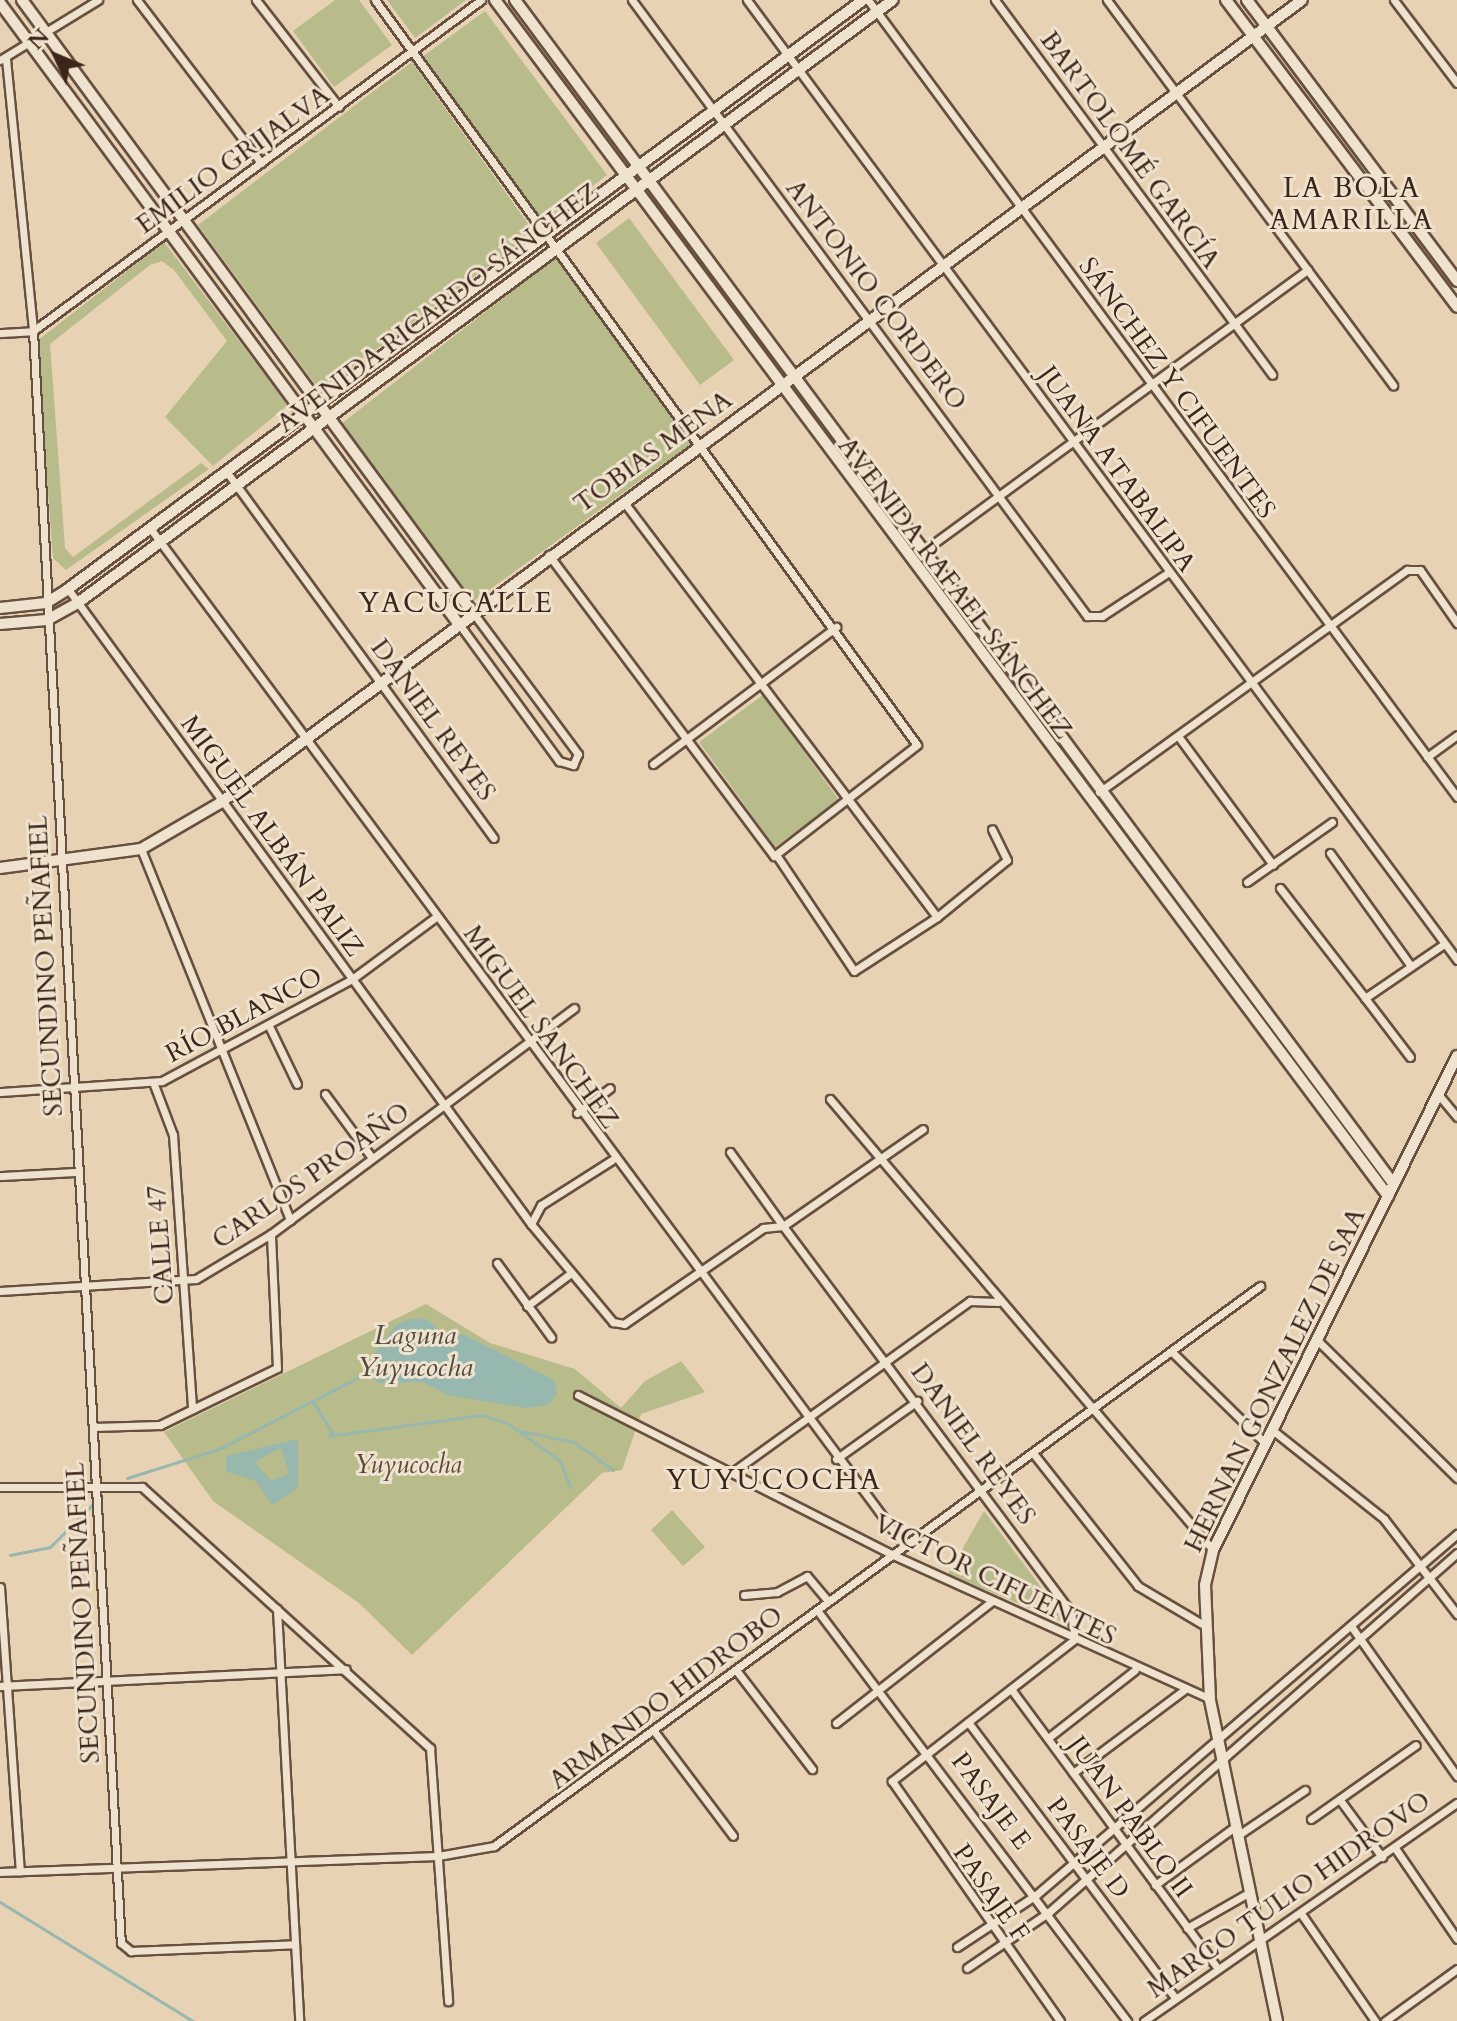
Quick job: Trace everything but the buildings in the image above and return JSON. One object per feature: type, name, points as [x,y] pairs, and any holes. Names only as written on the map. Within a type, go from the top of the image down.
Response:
[{"type":"street","points":[[0,3],[559,761],[573,765],[578,754],[22,0]]},
{"type":"street","points":[[3,59],[48,35],[98,0]]},
{"type":"street","points":[[137,0],[261,163]]},
{"type":"street","points":[[256,0],[339,107]]},
{"type":"street","points":[[375,0],[918,741],[849,801],[780,854]]},
{"type":"street","name":"EMILIO GRIJALVA","points":[[33,331],[481,0]]},
{"type":"street","name":"AVENIDA RAFAEL SÁNCHEZ","points":[[495,0],[875,519],[1388,1196]]},
{"type":"street","name":"AVENIDA RAFAEL SÁNCHEZ","points":[[515,0],[791,380],[1393,1183]]},
{"type":"street","name":"ANTONIO CORDERO","points":[[632,0],[1001,495],[1087,616],[1102,616],[1169,572]]},
{"type":"street","name":"JUANA ATABALIPA","points":[[747,0],[941,269],[1074,441],[1248,684],[1457,960]]},
{"type":"street","name":"AVENIDA RICARDO SÁNCHEZ","points":[[0,608],[46,603],[68,589],[621,174],[866,0]]},
{"type":"street","name":"SÁNCHEZ Y CIFUENTES","points":[[866,0],[1327,627],[1457,797]]},
{"type":"street","name":"AVENIDA RICARDO SÁNCHEZ","points":[[0,624],[47,620],[79,602],[893,0]]},
{"type":"street","name":"BARTOLOMÉ GARCÍA","points":[[995,0],[1272,375]]},
{"type":"street","points":[[1107,0],[1393,385]]},
{"type":"street","points":[[1226,0],[1457,307]]},
{"type":"street","points":[[1247,0],[1457,281]]},
{"type":"street","name":"TOBIAS MENA","points":[[0,868],[62,864],[141,849],[220,803],[380,679],[1024,211],[1255,39],[1302,0]]},
{"type":"street","points":[[1394,0],[1457,83]]},
{"type":"street","name":"SECUNDINO PEÑAFIEL","points":[[3,59],[33,331],[62,864],[69,1088],[87,1288],[105,1680],[125,1950],[295,1944]]},
{"type":"street","points":[[920,553],[1308,270]]},
{"type":"street","points":[[0,333],[33,331]]},
{"type":"street","name":"DANIEL REYES","points":[[226,471],[494,838]]},
{"type":"street","points":[[623,501],[763,681],[937,917]]},
{"type":"street","points":[[875,519],[889,510]]},
{"type":"street","name":"MIGUEL SANCHEZ","points":[[150,528],[302,738],[437,916],[577,1113],[804,1418],[904,1545]]},
{"type":"street","points":[[549,555],[688,741],[780,854],[854,971],[937,917],[1007,860],[992,829]]},
{"type":"street","points":[[1099,792],[1407,570],[1420,570],[1457,623]]},
{"type":"street","name":"MIGUEL ALBÁN PALIZ","points":[[68,589],[220,803],[531,1224],[613,1322],[630,1319],[697,1271]]},
{"type":"street","points":[[653,764],[688,741],[836,627]]},
{"type":"street","points":[[1427,757],[1457,735]]},
{"type":"street","points":[[1178,736],[1273,865]]},
{"type":"street","points":[[1247,882],[1332,822]]},
{"type":"street","points":[[141,849],[221,1055],[290,1220]]},
{"type":"street","points":[[1330,853],[1411,966]]},
{"type":"street","points":[[1280,888],[1410,1057]]},
{"type":"street","name":"RÍO BLANCO","points":[[0,1092],[153,1082],[221,1055],[352,979],[437,916]]},
{"type":"street","points":[[1365,998],[1444,944]]},
{"type":"street","name":"CARLOS PROAÑO","points":[[0,1291],[183,1280],[271,1234],[574,1008]]},
{"type":"street","points":[[270,1028],[297,1084]]},
{"type":"street","name":"HERNAN GONZALEZ DE SAA","points":[[1277,2021],[1210,1699],[1202,1624],[1213,1550],[1315,1338],[1457,1056]]},
{"type":"street","name":"CALLE 47","points":[[153,1082],[173,1135],[192,1409]]},
{"type":"street","points":[[577,1113],[610,1088]]},
{"type":"street","points":[[1437,1093],[1457,1117]]},
{"type":"street","points":[[325,1094],[372,1158]]},
{"type":"street","points":[[830,1099],[880,1164],[1213,1550]]},
{"type":"street","points":[[697,1271],[763,1228],[783,1226],[880,1164],[923,1129]]},
{"type":"street","name":"DANIEL REYES","points":[[730,1152],[1071,1612],[1075,1639]]},
{"type":"street","points":[[531,1224],[541,1205],[612,1160]]},
{"type":"street","points":[[0,1176],[76,1172]]},
{"type":"street","points":[[94,1427],[160,1425],[280,1361],[271,1234]]},
{"type":"street","points":[[497,1263],[551,1337]]},
{"type":"street","points":[[527,1306],[571,1273]]},
{"type":"street","name":"ARMANDO HIDROBO","points":[[0,1872],[118,1872],[438,1856],[494,1846],[524,1829],[891,1554],[1173,1353],[1260,1286]]},
{"type":"street","points":[[734,1471],[885,1359],[970,1301],[998,1302]]},
{"type":"street","points":[[1315,1338],[1456,1475]]},
{"type":"street","points":[[1173,1353],[1265,1443]]},
{"type":"street","name":"VICTOR CIFUENTES","points":[[578,1395],[636,1428],[734,1471],[891,1554],[1135,1670],[1210,1699]]},
{"type":"street","points":[[836,1459],[917,1401]]},
{"type":"street","points":[[1271,1429],[1384,1519],[1457,1614]]},
{"type":"street","points":[[1033,1453],[1138,1586],[1202,1624]]},
{"type":"street","points":[[0,1487],[142,1487],[430,1748],[448,2001]]},
{"type":"street","points":[[957,1947],[991,1930],[1036,1895],[1457,1534]]},
{"type":"street","points":[[967,1968],[1049,1912],[1222,1755],[1457,1553]]},
{"type":"street","points":[[744,1595],[777,1592],[807,1576],[828,1601]]},
{"type":"street","points":[[0,1587],[3,1686],[20,1871]]},
{"type":"street","points":[[836,1723],[991,1602]]},
{"type":"street","points":[[277,1609],[299,2021]]},
{"type":"street","name":"PASAJE E","points":[[817,1610],[880,1687],[1127,2021]]},
{"type":"street","points":[[1351,1626],[1457,1776]]},
{"type":"street","points":[[928,1751],[1075,1639]]},
{"type":"street","points":[[3,1686],[346,1669]]},
{"type":"street","points":[[736,1670],[812,1769]]},
{"type":"street","points":[[1048,1738],[1135,1670]]},
{"type":"street","name":"JUAN PABLO II","points":[[1011,1689],[1117,1827],[1155,1885],[1218,1969]]},
{"type":"street","points":[[1073,1773],[1184,1690]]},
{"type":"street","name":"PASAJE D","points":[[968,1722],[1175,1998]]},
{"type":"street","points":[[654,1731],[733,1836]]},
{"type":"street","points":[[1311,1819],[1416,1745]]},
{"type":"street","name":"PASAJE F","points":[[928,1751],[895,1776],[892,1787],[991,1930],[1060,2021]]},
{"type":"street","points":[[1155,1885],[1305,1790]]},
{"type":"street","points":[[1340,1800],[1382,1857]]},
{"type":"street","name":"MARCO TULIO HIDROVO","points":[[1144,2021],[1302,1915],[1457,1803]]},
{"type":"street","points":[[1395,1848],[1457,1939]]},
{"type":"street","points":[[1187,1928],[1250,1892]]},
{"type":"street","points":[[1302,1915],[1375,2021]]},
{"type":"street","points":[[1385,2021],[1457,1969]]},
{"type":"green space","points":[[335,0],[359,0],[392,45],[334,87],[293,31]]},
{"type":"green space","points":[[387,0],[466,0],[415,38]]},
{"type":"green space","points":[[485,11],[607,175],[544,223],[422,57]]},
{"type":"green space","points":[[412,62],[534,232],[320,391],[198,225]]},
{"type":"green space","points":[[629,218],[734,360],[700,385],[596,243]]},
{"type":"green space","points":[[164,242],[288,405],[213,466],[165,417],[227,341],[174,270],[162,261],[150,265],[50,344],[65,548],[73,557],[201,463],[209,469],[66,570],[53,558],[37,341]]},
{"type":"green space","points":[[556,257],[692,443],[471,603],[341,424]]},
{"type":"green space","points":[[763,695],[839,800],[775,847],[699,742]]},
{"type":"green space","name":"Yuyucocha","points":[[426,1304],[490,1343],[575,1369],[621,1408],[645,1381],[681,1361],[705,1392],[641,1414],[622,1470],[602,1473],[412,1655],[359,1603],[213,1501],[164,1432]]},
{"type":"green space","points":[[672,1510],[705,1547],[683,1566],[651,1530]]},
{"type":"green space","points":[[984,1511],[1064,1618],[1063,1622],[948,1574]]},
{"type":"water","name":"Laguna Yuyucocha","points":[[410,1319],[427,1319],[444,1335],[463,1334],[554,1380],[557,1394],[547,1405],[527,1408],[448,1395],[423,1382],[379,1383],[367,1373],[370,1359],[396,1325]]},
{"type":"water","points":[[298,1439],[298,1488],[272,1505],[256,1481],[226,1471],[226,1456]],"holes":[[[281,1448],[289,1474],[271,1480],[254,1462]]]},
{"type":"waterway","points":[[127,1478],[219,1449],[367,1373]]},
{"type":"waterway","points":[[313,1402],[334,1435]]},
{"type":"waterway","points":[[329,1436],[482,1415],[509,1424],[560,1461],[570,1487]]},
{"type":"waterway","points":[[516,1430],[574,1442],[613,1470]]},
{"type":"waterway","points":[[10,1555],[50,1547],[95,1502]]},
{"type":"waterway","points":[[0,1902],[193,2021]]},
{"type":"district","name":"LA BOLA AMARILLA","points":[[1352,204]]},
{"type":"district","name":"YACUCALLE","points":[[456,603]]},
{"type":"district","name":"YUYUCOCHA","points":[[774,1480]]}]
